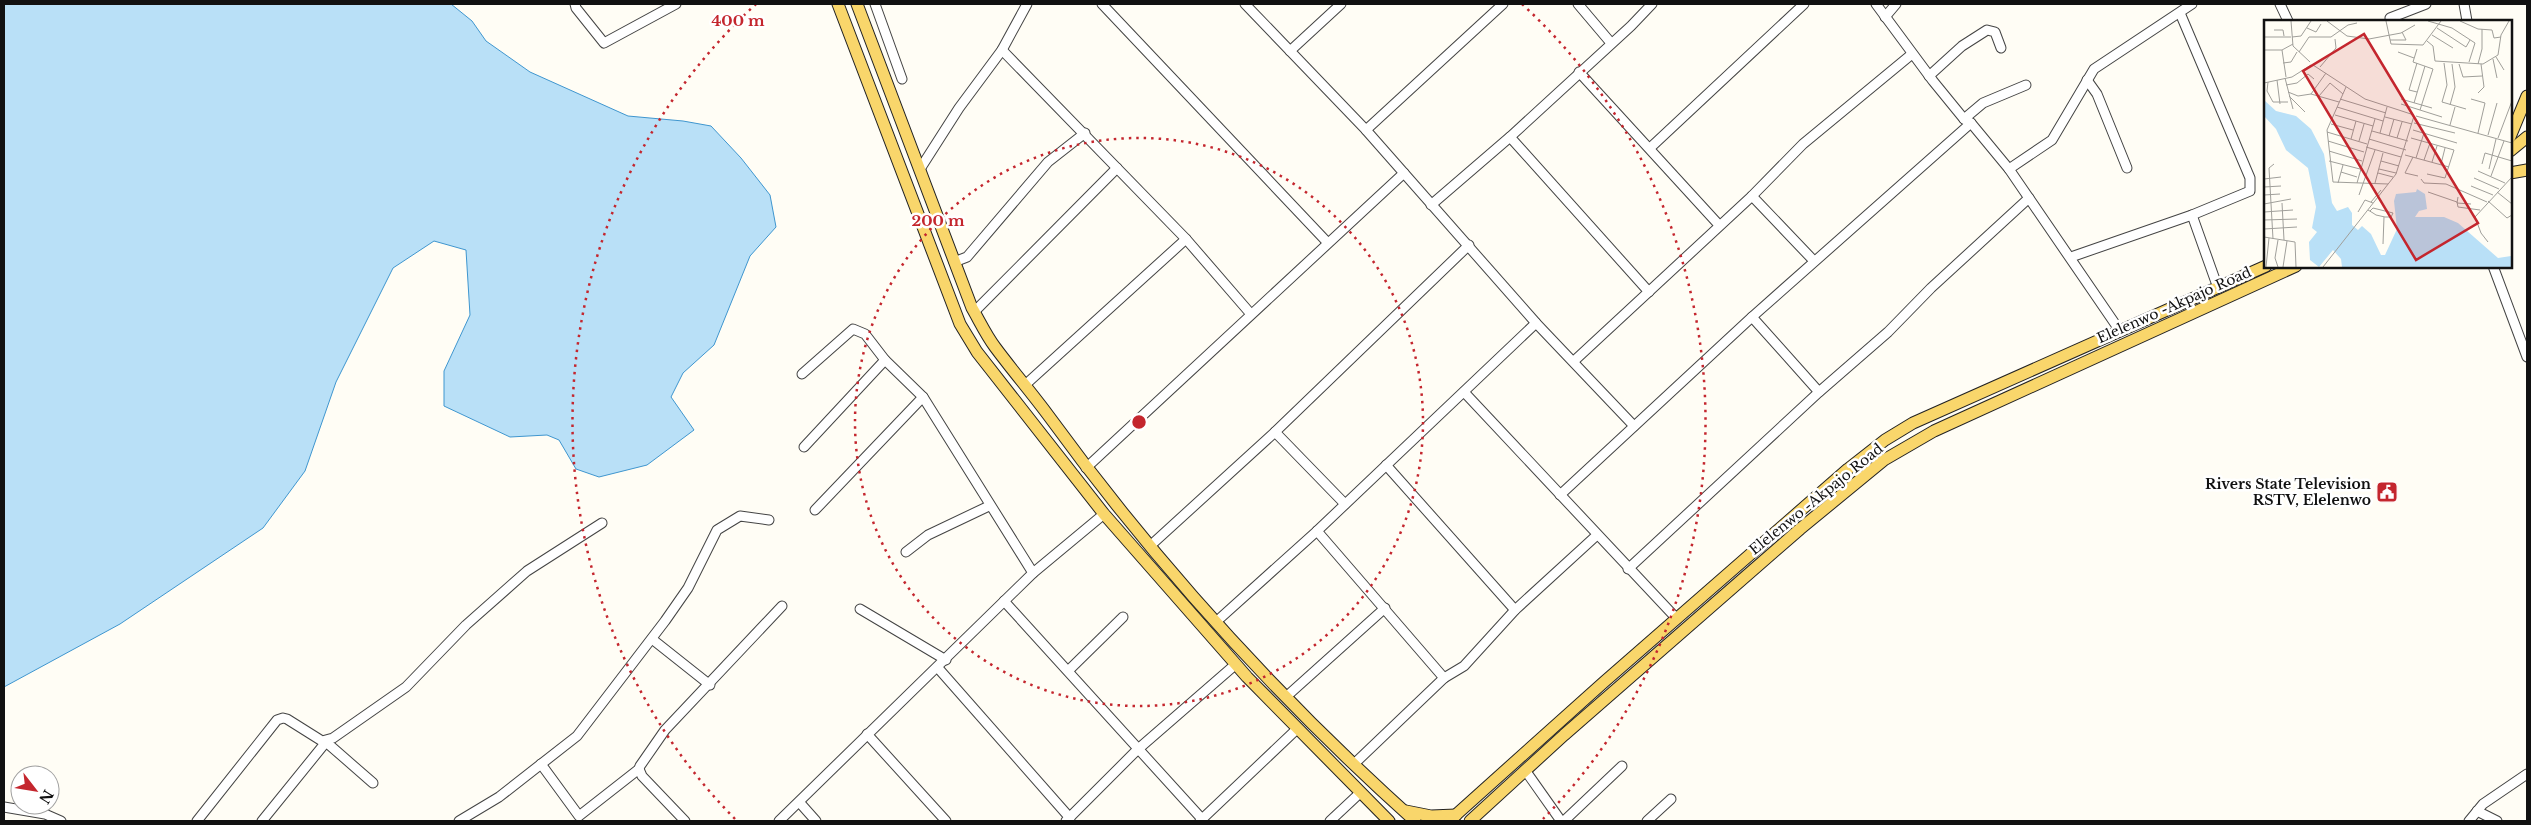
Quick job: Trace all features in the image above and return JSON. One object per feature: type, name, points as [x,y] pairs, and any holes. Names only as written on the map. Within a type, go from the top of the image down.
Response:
[{"type":"main road","points":[[838,4],[960,324],[977,352],[1104,514],[1236,664],[1389,821]]},
{"type":"main road","points":[[857,4],[974,312],[994,346],[1086,468],[1150,546],[1286,696],[1354,764],[1415,821]]},
{"type":"main road","points":[[2511,135],[2527,96]]},
{"type":"main road","points":[[2511,149],[2527,137]]},
{"type":"main road","points":[[2511,173],[2527,170]]},
{"type":"main road","name":"Elelenwo -Akpajo Road","points":[[1452,818],[1798,512],[1885,440],[1913,423],[2264,267]]},
{"type":"main road","name":"Elelenwo -Akpajo Road","points":[[1470,821],[1525,770],[1800,528],[1884,460],[1934,431],[2292,268]]},
{"type":"main road","points":[[1402,809],[1423,816],[1452,818]]},
{"type":"street","points":[[575,4],[576,8],[604,43],[676,4]]},
{"type":"street","points":[[875,4],[902,79]]},
{"type":"street","points":[[920,169],[959,108],[1002,50],[1027,4]]},
{"type":"street","points":[[1102,4],[1327,242]]},
{"type":"street","points":[[1245,4],[1366,130],[1536,323],[1634,426]]},
{"type":"street","points":[[1290,51],[1341,4]]},
{"type":"street","points":[[1366,130],[1503,4]]},
{"type":"street","points":[[1578,4],[1611,43]]},
{"type":"street","points":[[1431,205],[1510,137],[1631,26],[1652,4]]},
{"type":"street","points":[[1650,148],[1804,4]]},
{"type":"street","points":[[1876,4],[1929,76],[2009,169],[2120,331]]},
{"type":"street","points":[[1885,17],[1896,4]]},
{"type":"street","points":[[2009,169],[2052,140],[2094,69],[2124,47],[2180,14],[2192,4]]},
{"type":"street","points":[[2280,4],[2288,20]]},
{"type":"street","points":[[2390,18],[2426,4]]},
{"type":"street","points":[[2464,4],[2467,20]]},
{"type":"street","points":[[2071,257],[2192,215],[2250,191],[2251,183],[2180,14]]},
{"type":"street","points":[[1929,76],[1962,46],[1987,30],[1995,32],[2001,48]]},
{"type":"street","points":[[1002,50],[1085,133],[1186,239],[1250,313]]},
{"type":"street","points":[[1574,361],[1752,196],[1803,144],[1912,54]]},
{"type":"street","points":[[1579,72],[1719,225]]},
{"type":"street","points":[[2087,80],[2097,94],[2127,168]]},
{"type":"street","points":[[1560,496],[1968,121],[1983,103],[2026,85]]},
{"type":"street","points":[[954,262],[967,257],[1048,162],[1085,133]]},
{"type":"street","points":[[1510,137],[1649,292]]},
{"type":"street","points":[[974,312],[1118,168]]},
{"type":"street","points":[[1086,468],[1250,313],[1404,173]]},
{"type":"street","points":[[1752,196],[1814,261]]},
{"type":"street","points":[[1628,569],[1819,392],[1888,332],[1931,288],[2029,198]]},
{"type":"street","points":[[2192,215],[2218,288]]},
{"type":"street","points":[[1025,385],[1186,239]]},
{"type":"street","points":[[1150,546],[1275,432],[1469,245]]},
{"type":"street","points":[[2494,268],[2527,356]]},
{"type":"street","points":[[1752,318],[1819,392]]},
{"type":"street","points":[[1217,621],[1317,531],[1536,323]]},
{"type":"street","points":[[802,374],[853,329],[865,334],[885,360],[922,397],[1033,574]]},
{"type":"street","points":[[804,447],[885,360]]},
{"type":"street","points":[[1464,392],[1628,569],[1677,619]]},
{"type":"street","points":[[815,510],[922,397]]},
{"type":"street","points":[[1275,432],[1345,504]]},
{"type":"street","points":[[1386,464],[1515,610]]},
{"type":"street","points":[[906,552],[928,535],[989,506]]},
{"type":"street","points":[[779,821],[800,803],[867,734],[938,668],[1004,601],[1104,514]]},
{"type":"street","points":[[459,821],[499,797],[577,736],[652,639],[688,588],[717,530],[740,516],[769,520]]},
{"type":"street","points":[[262,821],[326,742],[406,687],[466,625],[527,571],[602,523]]},
{"type":"street","points":[[1317,531],[1444,678]]},
{"type":"street","points":[[1354,764],[1444,678],[1464,666],[1515,610],[1597,535]]},
{"type":"street","points":[[1004,601],[1201,820],[1298,728]]},
{"type":"street","points":[[541,764],[579,816],[639,770],[647,753],[665,730],[710,685],[782,606]]},
{"type":"street","points":[[1286,696],[1385,608]]},
{"type":"street","points":[[860,609],[946,660]]},
{"type":"street","points":[[1068,670],[1123,617]]},
{"type":"street","points":[[652,639],[710,685]]},
{"type":"street","points":[[938,668],[1068,820],[1137,750],[1236,664]]},
{"type":"street","points":[[197,821],[280,718],[287,719],[326,742],[374,783]]},
{"type":"street","points":[[867,734],[946,821]]},
{"type":"street","points":[[1525,770],[1563,821],[1622,766]]},
{"type":"street","points":[[639,770],[642,776],[685,821]]},
{"type":"street","points":[[2469,821],[2492,797],[2527,774]]},
{"type":"street","points":[[1330,821],[1361,792]]},
{"type":"street","points":[[1647,821],[1671,799]]},
{"type":"street","points":[[800,803],[816,821]]},
{"type":"street","points":[[4,807],[44,814],[61,821]]},
{"type":"street","points":[[2477,811],[2497,821]]},
{"type":"water","points":[[4,4],[451,4],[472,21],[486,41],[530,72],[628,116],[683,121],[711,126],[741,158],[770,195],[776,227],[750,256],[714,345],[683,373],[671,397],[694,430],[647,465],[599,477],[576,469],[559,440],[547,435],[510,437],[444,406],[444,371],[470,315],[466,250],[434,241],[393,268],[336,382],[305,471],[263,528],[120,624],[4,687]]},
{"type":"place","name":"Rivers State Television RSTV, Elelenwo","points":[[2387,492]]}]
